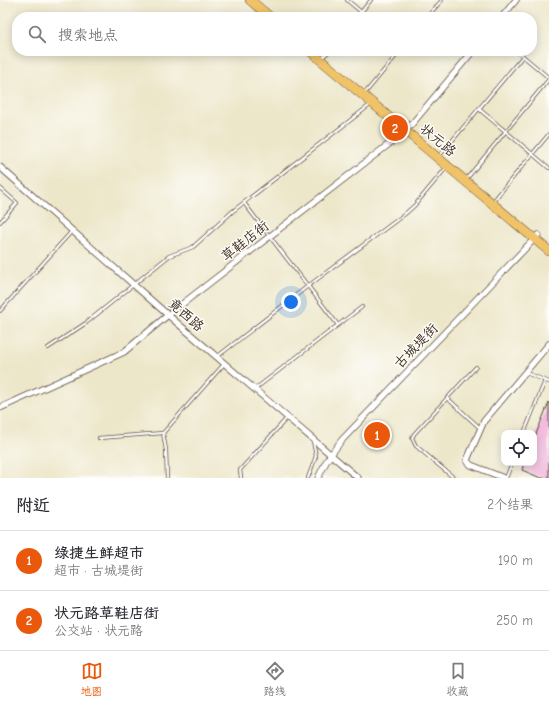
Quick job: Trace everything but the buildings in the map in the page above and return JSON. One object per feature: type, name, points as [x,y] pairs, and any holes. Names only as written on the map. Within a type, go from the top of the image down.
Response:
[{"type":"main road","points":[[257,1],[266,12]]},
{"type":"main road","points":[[257,1],[271,12]]},
{"type":"main road","name":"状元路","points":[[316,56],[372,103],[441,154],[495,199],[549,251]]},
{"type":"main road","name":"状元路","points":[[327,56],[447,166],[536,237],[549,244]]},
{"type":"street","points":[[506,12],[516,0]]},
{"type":"street","name":"草鞋店街","points":[[0,408],[124,352],[168,315],[407,130],[469,56]]},
{"type":"street","name":"竟西路","points":[[0,167],[168,315],[358,478]]},
{"type":"street","name":"古城堤街","points":[[318,478],[331,454],[341,441],[536,237]]},
{"type":"street","points":[[505,478],[468,462],[467,460],[484,421],[549,344]]},
{"type":"lane","points":[[347,0],[361,12],[371,0]]},
{"type":"lane","points":[[432,12],[442,0]]},
{"type":"lane","points":[[366,92],[396,56]]},
{"type":"lane","points":[[441,154],[523,56],[549,79],[468,177]]},
{"type":"lane","points":[[48,348],[86,323],[169,256],[193,246],[244,203],[372,103]]},
{"type":"lane","points":[[479,109],[549,168]]},
{"type":"lane","points":[[495,199],[549,134]]},
{"type":"lane","points":[[217,357],[308,286],[405,214],[415,205],[447,166]]},
{"type":"lane","points":[[0,188],[17,203],[0,222]]},
{"type":"lane","points":[[244,203],[338,326]]},
{"type":"lane","points":[[0,311],[72,230]]},
{"type":"lane","points":[[255,389],[362,307]]},
{"type":"lane","points":[[99,438],[163,432],[225,364]]},
{"type":"lane","points":[[454,478],[416,446],[412,438],[476,367]]},
{"type":"lane","points":[[525,372],[549,382]]},
{"type":"lane","points":[[525,430],[545,381]]},
{"type":"lane","points":[[447,398],[480,428]]},
{"type":"lane","points":[[241,478],[240,470],[288,417]]},
{"type":"lane","points":[[163,432],[166,450],[167,478]]},
{"type":"lane","points":[[308,478],[316,456],[312,438]]},
{"type":"lane","points":[[505,478],[511,466]]},
{"type":"place","name":"状元路草鞋店街","points":[[395,128]]},
{"type":"place","name":"绿捷生鲜超市","points":[[377,435]]}]
